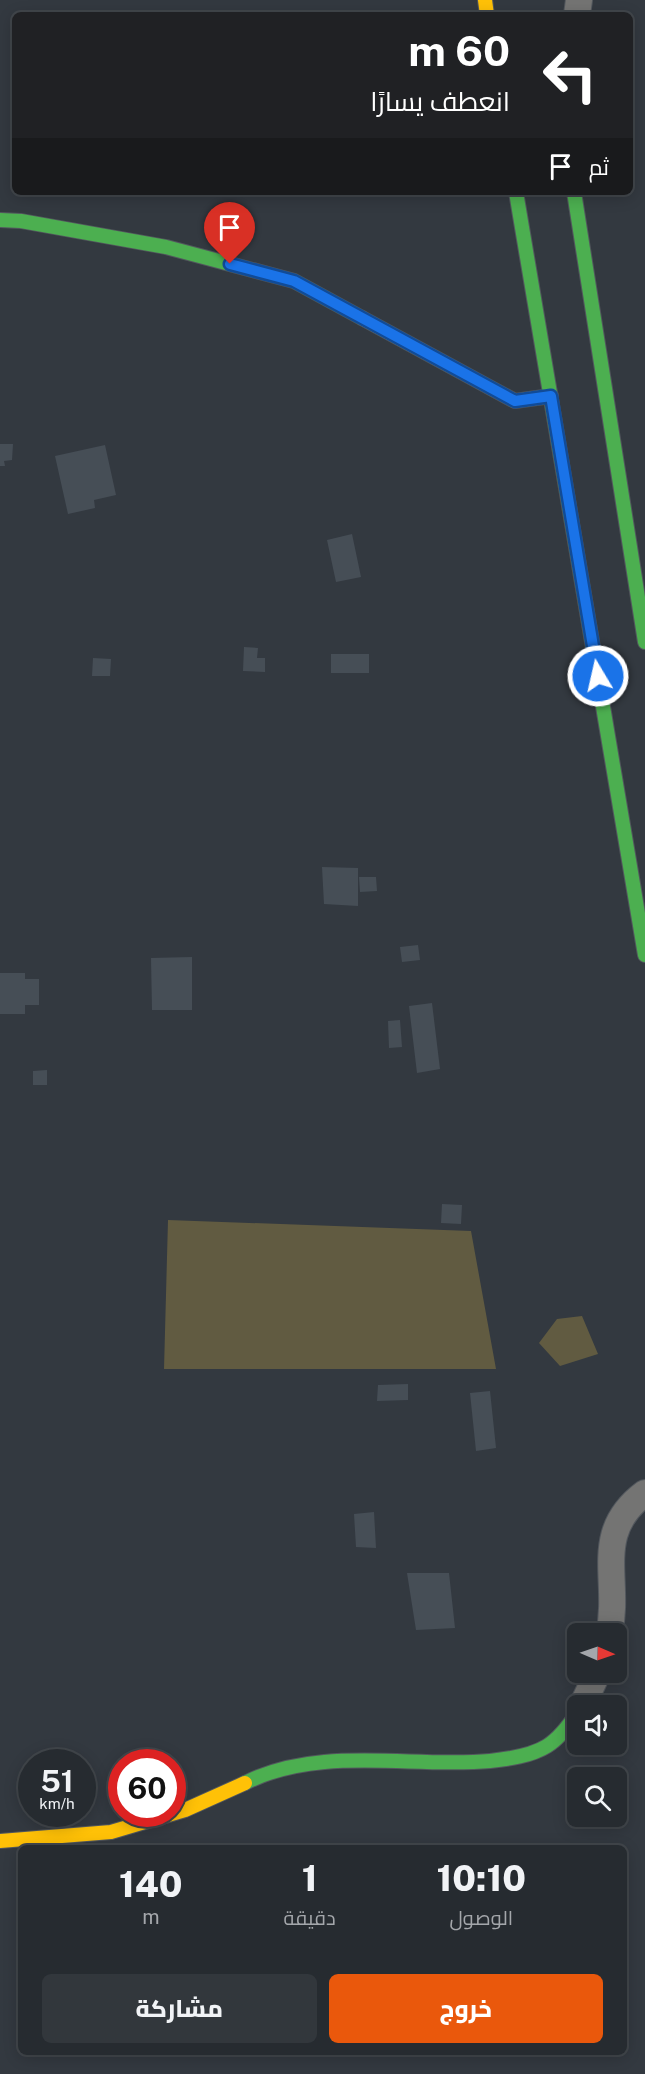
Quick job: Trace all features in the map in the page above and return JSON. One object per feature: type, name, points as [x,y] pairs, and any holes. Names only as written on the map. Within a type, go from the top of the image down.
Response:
[{"type":"street","points":[[517,195],[645,955]]},
{"type":"street","points":[[574,195],[645,642]]},
{"type":"street","points":[[0,220],[21,221],[166,247],[294,281],[515,401],[551,396]]},
{"type":"street","points":[[610,1623],[613,1599],[610,1556],[612,1541],[623,1514],[645,1493]]},
{"type":"street","points":[[0,1841],[111,1832],[185,1810],[223,1794],[260,1774],[293,1767],[328,1762],[370,1760],[475,1762],[514,1758],[547,1746],[567,1727]]},
{"type":"shaded area","points":[[168,1220],[471,1231],[496,1369],[164,1369]]},
{"type":"shaded area","points":[[582,1316],[598,1354],[560,1366],[539,1343],[557,1319]]},
{"type":"building","points":[[0,444],[13,444],[12,460],[4,461],[5,466],[0,466]]},
{"type":"building","points":[[105,445],[116,495],[94,500],[95,508],[68,514],[55,456]]},
{"type":"building","points":[[352,534],[361,577],[336,582],[327,540]]},
{"type":"building","points":[[244,647],[258,648],[257,658],[265,658],[265,672],[243,671]]},
{"type":"building","points":[[331,654],[369,654],[369,673],[331,673]]},
{"type":"building","points":[[93,658],[111,659],[110,676],[92,676]]},
{"type":"building","points":[[322,867],[358,868],[358,906],[324,904]]},
{"type":"building","points":[[359,877],[376,877],[377,891],[360,892]]},
{"type":"building","points":[[418,945],[420,960],[402,962],[400,947]]},
{"type":"building","points":[[192,957],[192,1010],[152,1010],[151,958]]},
{"type":"building","points":[[0,973],[25,973],[25,979],[39,979],[39,1005],[25,1005],[25,1014],[0,1014]]},
{"type":"building","points":[[432,1003],[440,1069],[417,1073],[409,1006]]},
{"type":"building","points":[[400,1020],[402,1047],[389,1048],[388,1021]]},
{"type":"building","points":[[47,1070],[47,1085],[33,1085],[33,1071]]},
{"type":"building","points":[[442,1204],[462,1205],[461,1224],[441,1223]]},
{"type":"building","points":[[408,1384],[408,1400],[377,1401],[378,1385]]},
{"type":"building","points":[[490,1391],[496,1448],[476,1451],[470,1393]]},
{"type":"building","points":[[374,1512],[376,1548],[356,1547],[354,1514]]},
{"type":"building","points":[[407,1573],[449,1573],[455,1628],[416,1630]]},
{"type":"traffic: fast","points":[[517,195],[645,955]]},
{"type":"traffic: fast","points":[[574,195],[645,642]]},
{"type":"traffic: fast","points":[[0,220],[21,221],[166,247],[294,281],[362,318]]},
{"type":"traffic: fast","points":[[245,1783],[274,1771],[334,1761],[460,1762],[490,1761],[520,1756],[552,1743],[567,1726]]},
{"type":"traffic: slow","points":[[485,0],[487,12]]},
{"type":"traffic: slow","points":[[362,318],[515,401],[551,396]]},
{"type":"traffic: slow","points":[[0,1841],[111,1832],[185,1810],[245,1783]]},
{"type":"route","points":[[230,264],[294,281],[515,401],[551,396],[598,676]]}]
